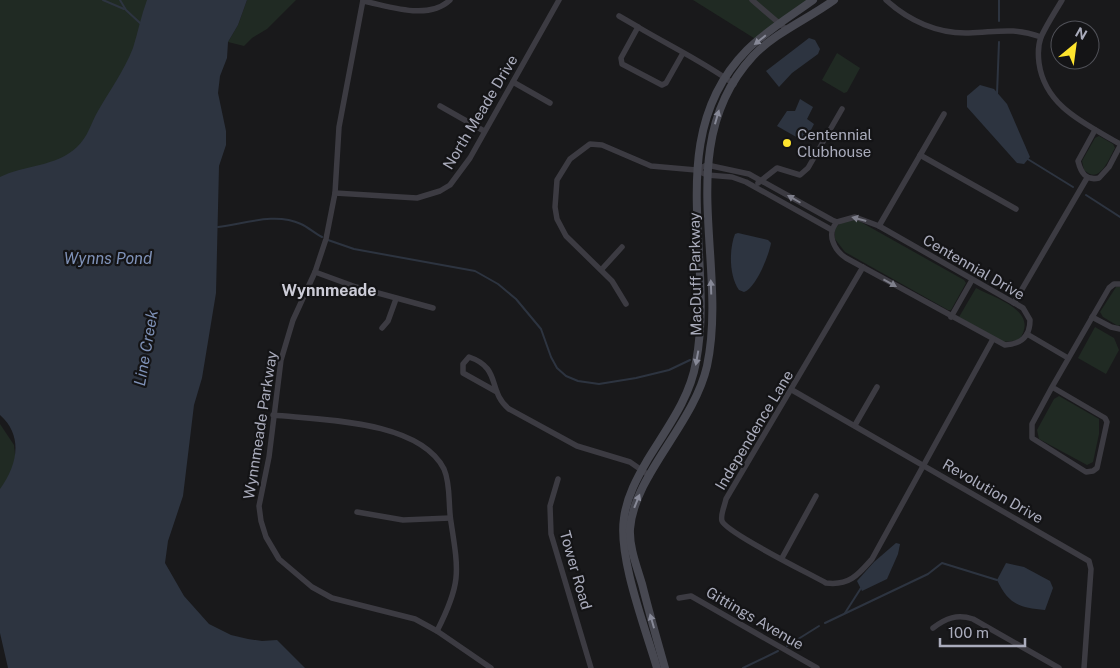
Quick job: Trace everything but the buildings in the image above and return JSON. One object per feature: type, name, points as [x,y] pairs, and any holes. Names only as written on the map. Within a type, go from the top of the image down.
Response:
[{"type":"street","points":[[363,0],[410,10],[424,10],[444,5],[450,0]]},
{"type":"street","name":"Wynnmeade Parkway","points":[[363,0],[339,127],[335,193],[326,239],[315,272],[288,336],[281,360],[273,414],[270,457],[259,506],[266,537],[280,559],[305,582],[332,598],[415,619],[437,631],[491,668]]},
{"type":"street","name":"North Meade Drive","points":[[335,193],[417,198],[430,195],[445,188],[458,176],[559,0]]},
{"type":"street","points":[[752,0],[787,30]]},
{"type":"street","name":"MacDuff Parkway","points":[[657,668],[623,546],[627,504],[642,470],[684,400],[696,364],[701,320],[696,170],[707,116],[726,78],[747,50],[813,0]]},
{"type":"street","name":"MacDuff Parkway","points":[[665,668],[636,566],[630,531],[635,505],[694,401],[707,366],[712,330],[707,165],[716,120],[720,106],[754,55],[787,30],[834,0]]},
{"type":"street","points":[[886,0],[912,20],[944,31],[966,33],[1012,30],[1041,38]]},
{"type":"street","points":[[1062,0],[1041,38],[1039,60],[1047,89],[1064,110],[1120,145],[1104,174],[1099,178],[1087,178],[1083,174],[1078,161],[1095,130]]},
{"type":"street","points":[[619,16],[734,84]]},
{"type":"street","points":[[638,27],[621,58],[622,64],[662,85],[666,83],[683,53]]},
{"type":"street","points":[[513,82],[550,103]]},
{"type":"street","points":[[440,106],[484,132]]},
{"type":"street","points":[[755,187],[760,180],[777,168],[800,175],[808,168],[842,110]]},
{"type":"street","points":[[879,226],[944,114]]},
{"type":"street","points":[[626,304],[602,269],[566,236],[555,214],[557,180],[570,158],[590,144],[602,145],[651,166],[696,170],[707,175],[732,177],[755,187],[832,230]]},
{"type":"street","points":[[920,155],[1016,209]]},
{"type":"street","points":[[696,170],[707,165],[734,169],[749,174],[837,222],[832,230],[832,240],[838,252],[862,267],[1005,345],[1013,345],[1021,341],[1028,334],[1068,358]]},
{"type":"street","points":[[1014,303],[1087,178]]},
{"type":"street","name":"Centennial Drive","points":[[837,222],[855,217],[879,226],[1014,303],[1027,314],[1030,320],[1028,334]]},
{"type":"street","points":[[602,269],[622,247]]},
{"type":"street","name":"Independence Lane","points":[[862,267],[792,390],[726,499],[721,517],[727,528],[826,584],[839,585],[852,580],[872,558],[993,339]]},
{"type":"street","points":[[315,272],[396,299],[433,308]]},
{"type":"street","points":[[951,317],[972,280]]},
{"type":"street","points":[[1052,387],[1105,418],[1107,422],[1096,468],[1093,471],[1086,472],[1038,444],[1032,438],[1032,424],[1052,387],[1068,358],[1109,288],[1114,284],[1120,284]]},
{"type":"street","points":[[382,328],[388,321],[396,299]]},
{"type":"street","points":[[1092,317],[1111,327],[1120,329]]},
{"type":"street","points":[[497,392],[463,373],[463,364],[469,356],[486,365],[492,372],[497,392],[503,404],[509,409],[588,451],[617,457],[650,476]]},
{"type":"street","points":[[854,425],[877,387]]},
{"type":"street","name":"Revolution Drive","points":[[792,390],[1089,561],[1091,569],[1084,668]]},
{"type":"street","points":[[273,414],[367,426],[394,433],[424,447],[444,471],[447,479],[456,581],[452,600],[437,631]]},
{"type":"street","name":"Tower Road","points":[[558,479],[550,506],[551,534],[591,668]]},
{"type":"street","points":[[782,558],[816,496]]},
{"type":"street","points":[[357,512],[403,520],[450,518]]},
{"type":"street","name":"Gittings Avenue","points":[[679,598],[690,596],[817,668]]},
{"type":"street","points":[[933,628],[941,622],[961,615],[972,619],[1060,668]]},
{"type":"street","points":[[1044,668],[1047,661]]},
{"type":"shaded area","points":[[0,0],[199,0],[0,381]]},
{"type":"shaded area","points":[[247,0],[296,0],[267,29],[252,38],[244,46],[228,42],[238,25]]},
{"type":"shaded area","points":[[693,0],[811,0],[757,40]]},
{"type":"shaded area","points":[[837,53],[860,68],[847,92],[844,93],[822,80]]},
{"type":"shaded area","points":[[1099,136],[1113,144],[1115,148],[1103,169],[1095,175],[1084,170],[1082,161],[1095,138]]},
{"type":"shaded area","points":[[843,221],[859,221],[964,280],[966,283],[951,310],[845,252],[835,239],[835,228]]},
{"type":"shaded area","points":[[1116,287],[1120,287],[1120,325],[1118,326],[1103,317],[1100,312]]},
{"type":"shaded area","points":[[976,288],[1013,307],[1020,314],[1024,321],[1024,330],[1019,340],[1003,342],[959,317]]},
{"type":"shaded area","points":[[1095,327],[1114,338],[1119,350],[1106,374],[1078,358]]},
{"type":"shaded area","points":[[1059,396],[1099,419],[1099,434],[1093,462],[1087,465],[1039,439],[1037,430],[1054,399]]},
{"type":"shaded area","points":[[0,424],[14,445],[19,490],[0,506]]},
{"type":"water","name":"Wynns Pond","points":[[147,0],[247,0],[238,25],[228,42],[227,58],[220,76],[218,93],[226,131],[226,145],[219,166],[216,293],[202,378],[194,405],[183,496],[168,541],[165,563],[184,596],[209,624],[231,635],[248,639],[262,641],[277,640],[305,668],[8,668],[0,633],[0,489],[11,471],[14,461],[15,442],[13,432],[8,423],[0,415],[0,177],[50,162],[69,154],[81,143],[133,48]]},
{"type":"water","points":[[809,38],[815,40],[820,49],[818,54],[792,73],[779,87],[766,71]]},
{"type":"water","points":[[980,85],[994,89],[1007,104],[1030,157],[1024,164],[1017,163],[967,107],[967,96]]},
{"type":"water","points":[[800,99],[813,107],[807,119],[814,124],[805,142],[777,126],[787,111],[795,111]]},
{"type":"water","points":[[738,233],[768,240],[771,243],[765,263],[757,278],[749,289],[744,292],[739,290],[736,284],[731,262],[733,240],[735,234]]},
{"type":"water","points":[[896,543],[900,544],[898,554],[887,579],[862,591],[857,581],[874,562]]},
{"type":"water","points":[[1006,563],[1024,567],[1050,581],[1053,588],[1045,610],[1022,606],[1006,595],[997,580]]},
{"type":"waterway","points":[[103,0],[124,9]]},
{"type":"waterway","points":[[120,0],[126,10],[140,23]]},
{"type":"waterway","points":[[999,0],[999,21]]},
{"type":"waterway","points":[[997,94],[999,42]]},
{"type":"waterway","points":[[1026,158],[1073,187]]},
{"type":"waterway","points":[[1086,195],[1120,217]]},
{"type":"waterway","points":[[218,227],[260,220],[281,219],[301,224],[322,237]]},
{"type":"waterway","points":[[328,240],[354,249],[475,271],[498,284],[516,299],[541,329],[557,368],[566,376],[578,381],[599,384],[636,378],[669,370],[690,360]]},
{"type":"waterway","points":[[825,623],[928,574],[942,563],[997,580]]},
{"type":"waterway","points":[[845,613],[861,588]]},
{"type":"waterway","points":[[787,646],[819,626]]},
{"type":"waterway","points":[[743,668],[778,651]]},
{"type":"place","name":"Centennial Clubhouse","points":[[787,143]]},
{"type":"district","name":"Wynnmeade","points":[[329,290]]},
{"type":"water label","name":"Line Creek","points":[[146,348]]}]
